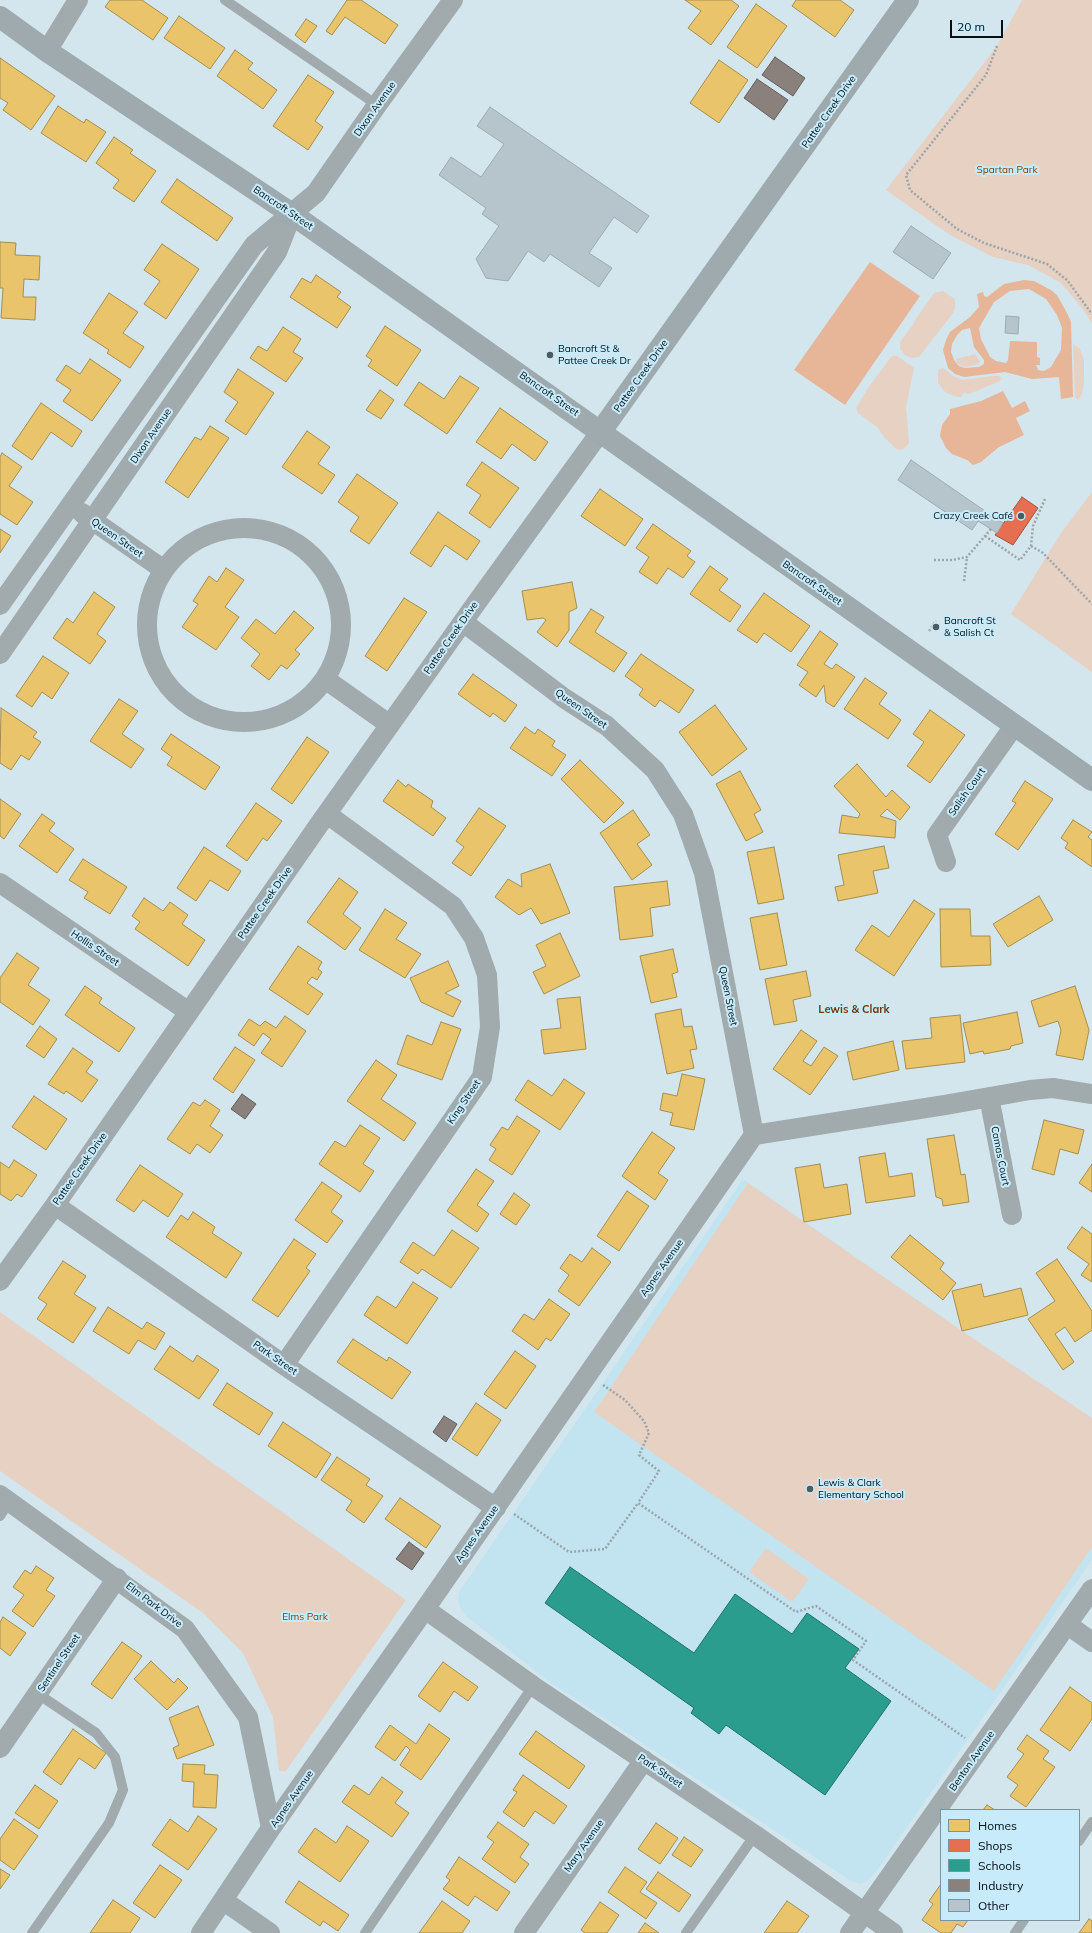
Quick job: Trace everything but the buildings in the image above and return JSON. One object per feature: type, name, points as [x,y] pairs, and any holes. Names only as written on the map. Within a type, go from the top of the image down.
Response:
[{"type":"street","points":[[47,51],[78,0]]},
{"type":"street","name":"Pattee Creek Drive","points":[[0,1281],[55,1205],[327,814],[463,622],[908,0]]},
{"type":"street","name":"Dixon Avenue","points":[[0,605],[254,245],[265,234],[292,214],[316,193],[447,2]]},
{"type":"street","name":"Bancroft Street","points":[[0,17],[47,51],[292,214],[601,431],[1092,780]]},
{"type":"street","name":"Dixon Avenue","points":[[0,654],[277,252],[292,214]]},
{"type":"street","name":"Queen Street","points":[[70,505],[164,570]]},
{"type":"street","points":[[247,528],[262,530],[282,535],[294,542],[320,564],[330,580],[339,604],[341,623],[340,642],[334,662],[325,679],[315,691],[295,708],[265,720],[245,723],[222,720],[191,707],[174,694],[162,678],[153,660],[149,646],[147,624],[148,610],[154,588],[164,570],[187,546],[201,538],[226,530],[247,528]]},
{"type":"street","name":"Queen Street","points":[[463,622],[564,698],[607,726],[654,770],[683,814],[704,873],[754,1135]]},
{"type":"street","points":[[325,679],[390,725]]},
{"type":"street","name":"Salish Court","points":[[946,862],[937,835],[1014,726]]},
{"type":"street","name":"King Street","points":[[284,1365],[482,1076],[490,1027],[487,975],[474,938],[452,906],[327,814]]},
{"type":"street","name":"Hollis Street","points":[[0,883],[189,1012]]},
{"type":"street","points":[[754,1135],[1030,1090],[1054,1088],[1092,1094]]},
{"type":"street","name":"Camas Court","points":[[989,1097],[1012,1215]]},
{"type":"street","name":"Agnes Avenue","points":[[201,1933],[271,1828],[426,1609],[505,1511],[754,1135]]},
{"type":"street","name":"Park Street","points":[[55,1205],[284,1365],[505,1511]]},
{"type":"street","name":"Elm Park Drive","points":[[3,1504],[117,1578],[185,1629],[248,1717],[271,1828]]},
{"type":"street","name":"Sentinel Street","points":[[0,1748],[117,1578]]},
{"type":"street","name":"Benton Avenue","points":[[850,1933],[1092,1589]]},
{"type":"street","name":"Park Street","points":[[426,1609],[533,1686],[755,1835],[893,1933]]},
{"type":"street","points":[[1068,1625],[1092,1642]]},
{"type":"street","name":"Mary Avenue","points":[[524,1933],[644,1760]]},
{"type":"street","points":[[224,1900],[270,1933]]},
{"type":"lane","points":[[225,0],[377,105]]},
{"type":"lane","points":[[365,1933],[533,1686]]},
{"type":"lane","points":[[32,1933],[109,1823],[123,1790],[115,1757],[96,1733],[38,1694]]},
{"type":"lane","points":[[1080,1840],[1092,1822]]},
{"type":"lane","points":[[686,1933],[755,1835]]},
{"type":"lane","points":[[1015,1933],[1023,1921]]},
{"type":"path","points":[[997,46],[986,75],[906,175],[910,190],[957,229],[984,244],[1047,264],[1067,280],[1092,314]]},
{"type":"path","points":[[985,536],[1020,560],[1031,546],[1033,526],[1045,499]]},
{"type":"path","points":[[964,581],[968,557],[991,529]]},
{"type":"path","points":[[1031,546],[1043,553],[1092,604]]},
{"type":"path","points":[[934,560],[952,560],[968,557]]},
{"type":"path","points":[[929,631],[936,621]]},
{"type":"path","points":[[505,1511],[569,1552],[605,1550],[659,1471],[639,1455],[649,1433],[644,1421],[625,1400],[603,1384]]},
{"type":"path","points":[[638,1503],[796,1612],[816,1606],[866,1641],[853,1660],[965,1738]]},
{"type":"shaded area","points":[[870,262],[920,296],[845,405],[794,370]]},
{"type":"shaded area","points":[[1024,280],[1034,281],[1057,295],[1071,322],[1073,397],[1061,399],[1059,377],[1032,379],[1005,372],[964,377],[955,374],[948,368],[943,350],[950,332],[970,317],[979,307],[977,294],[983,292],[984,296],[987,297],[1004,284]],"holes":[[[1029,289],[1046,299],[1057,315],[1062,328],[1061,350],[1051,367],[1044,371],[1038,370],[1036,365],[1040,365],[1040,358],[1037,357],[1037,342],[1010,341],[1008,360],[1006,363],[996,361],[990,357],[981,339],[979,328],[994,302],[1010,291]],[[970,328],[974,347],[984,360],[984,364],[979,367],[965,368],[959,366],[954,360],[951,352],[952,344],[957,335],[962,330]]]},
{"type":"shaded area","points":[[1003,391],[1012,408],[1025,401],[1030,411],[1016,418],[1024,435],[999,447],[981,462],[973,465],[967,460],[952,454],[946,448],[940,436],[942,425],[950,414],[950,409],[981,401]]},
{"type":"shaded area","name":"Lewis & Clark Elementary School","points":[[743,1179],[962,1331],[1092,1418],[1092,1560],[876,1872],[866,1882],[859,1884],[851,1881],[548,1681],[466,1616],[458,1601],[459,1592]]},
{"type":"green space","name":"Spartan Park","points":[[1022,0],[1092,0],[1092,324],[1083,309],[1061,283],[1028,265],[993,257],[950,235],[886,190],[997,46]]},
{"type":"green space","points":[[943,291],[955,299],[955,308],[953,313],[919,357],[911,358],[905,355],[900,349],[900,342],[934,293]]},
{"type":"green space","points":[[1073,344],[1080,349],[1084,360],[1084,382],[1082,394],[1078,400],[1075,397]]},
{"type":"green space","points":[[975,354],[980,362],[978,364],[967,367],[957,363],[956,359]]},
{"type":"green space","points":[[892,356],[897,356],[914,368],[906,407],[909,443],[904,449],[901,450],[896,449],[877,427],[858,413],[856,408],[870,385]]},
{"type":"green space","points":[[943,368],[953,376],[963,380],[993,376],[999,376],[1001,378],[1000,381],[968,394],[964,392],[961,397],[958,397],[946,393],[938,383],[938,370]]},
{"type":"green space","points":[[1092,492],[1092,672],[1011,614],[1061,533]]},
{"type":"green space","points":[[748,1183],[962,1331],[1092,1418],[1092,1547],[994,1691],[594,1412]]},
{"type":"green space","name":"Elms Park","points":[[0,1312],[406,1600],[286,1771],[279,1771],[273,1717],[243,1653],[203,1613],[0,1471]]},
{"type":"green space","points":[[766,1548],[809,1579],[792,1602],[749,1572]]},
{"type":"place","name":"Bancroft St & Pattee Creek Dr","points":[[550,355]]},
{"type":"place","name":"Crazy Creek Café","points":[[1021,516]]},
{"type":"place","name":"Bancroft St & Salish Ct","points":[[936,627]]},
{"type":"place","name":"Lewis & Clark Elementary School","points":[[810,1489]]},
{"type":"district","name":"Lewis & Clark","points":[[854,1010]]}]
